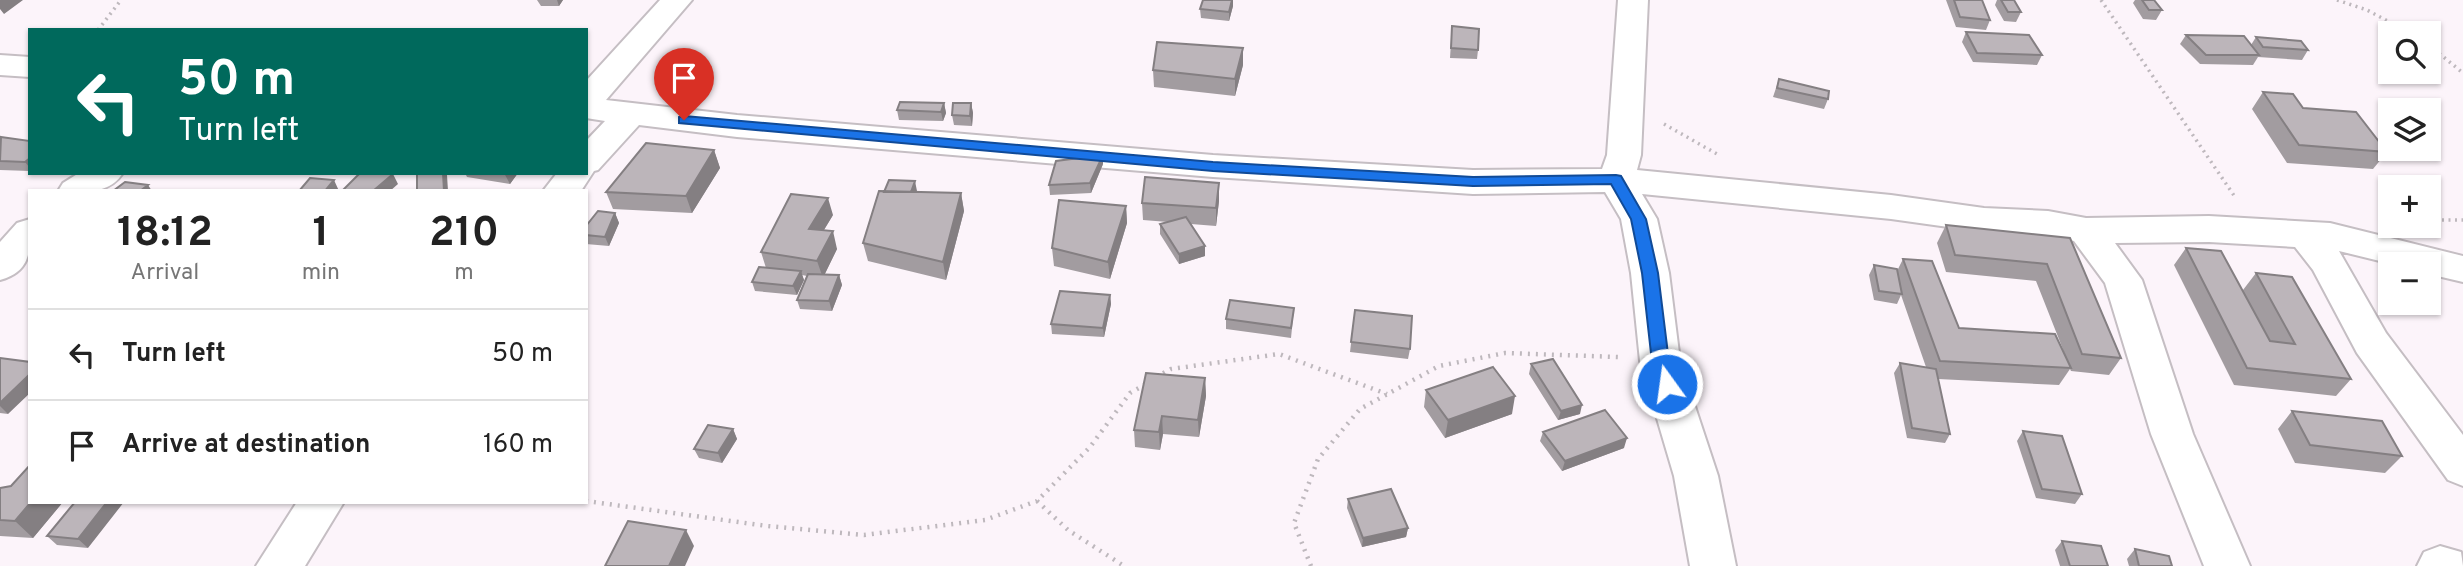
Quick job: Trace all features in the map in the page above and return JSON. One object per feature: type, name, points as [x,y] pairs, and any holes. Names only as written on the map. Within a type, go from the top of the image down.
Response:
[{"type":"street","points":[[588,101],[677,0]]},
{"type":"street","points":[[1633,0],[1624,155],[1616,180],[1639,219],[1650,273],[1660,362],[1696,475],[1713,566]]},
{"type":"street","points":[[0,65],[28,67]]},
{"type":"street","points":[[588,108],[737,126],[1213,166],[1473,182],[1616,180],[1891,207],[1984,220],[2048,223],[2086,230],[2255,230],[2330,236],[2463,269]]},
{"type":"street","points":[[588,160],[630,114]]},
{"type":"street","points":[[79,189],[102,175]]},
{"type":"street","points":[[563,189],[574,175]]},
{"type":"street","points":[[2086,230],[2123,280],[2172,434],[2227,566]]},
{"type":"street","points":[[0,267],[28,234]]},
{"type":"street","points":[[2305,234],[2328,263],[2371,343],[2463,468]]},
{"type":"street","points":[[279,566],[321,504]]},
{"type":"path","points":[[100,28],[121,0]]},
{"type":"path","points":[[2101,0],[2128,45],[2210,157],[2255,230]]},
{"type":"path","points":[[2337,0],[2367,10],[2388,21]]},
{"type":"path","points":[[2441,55],[2463,73]]},
{"type":"path","points":[[1628,76],[1661,122],[1724,158]]},
{"type":"path","points":[[2441,220],[2463,219]]},
{"type":"path","points":[[1311,566],[1294,523],[1318,459],[1360,409],[1439,366],[1505,353],[1588,355],[1660,362]]},
{"type":"path","points":[[588,501],[767,526],[864,535],[985,520],[1037,501],[1090,447],[1130,393],[1171,369],[1279,354],[1387,394]]},
{"type":"path","points":[[1037,501],[1068,530],[1124,566]]},
{"type":"building","points":[[1203,0],[1232,0],[1229,12],[1200,9]]},
{"type":"building","points":[[1954,0],[1982,0],[1990,20],[1960,17]]},
{"type":"building","points":[[2001,0],[2014,0],[2021,12],[2008,12]]},
{"type":"building","points":[[2142,0],[2154,0],[2162,10],[2149,10]]},
{"type":"building","points":[[1452,26],[1479,29],[1478,50],[1451,48]]},
{"type":"building","points":[[1966,32],[2029,35],[2042,55],[1977,53]]},
{"type":"building","points":[[2186,35],[2244,36],[2259,55],[2206,55]]},
{"type":"building","points":[[2256,37],[2301,41],[2308,50],[2263,47]]},
{"type":"building","points":[[1157,42],[1243,48],[1235,79],[1153,70]]},
{"type":"building","points":[[1779,79],[1829,91],[1828,99],[1777,88]]},
{"type":"building","points":[[2263,92],[2293,94],[2303,108],[2356,112],[2378,140],[2378,151],[2299,145]]},
{"type":"building","points":[[900,102],[944,103],[941,112],[897,110]]},
{"type":"building","points":[[953,103],[971,103],[970,116],[952,115]]},
{"type":"building","points":[[1,137],[28,141],[28,160],[25,162],[0,161]]},
{"type":"building","points":[[646,143],[714,150],[686,196],[606,192]]},
{"type":"building","points":[[1103,155],[1090,183],[1049,185],[1056,161]]},
{"type":"building","points":[[358,175],[392,175],[375,189],[344,189]]},
{"type":"building","points":[[417,175],[443,175],[444,189],[417,189]]},
{"type":"building","points":[[1145,177],[1219,183],[1216,208],[1142,203]]},
{"type":"building","points":[[310,178],[334,180],[327,189],[301,189]]},
{"type":"building","points":[[889,180],[915,181],[911,192],[884,192]]},
{"type":"building","points":[[125,182],[148,185],[143,189],[116,189]]},
{"type":"building","points":[[879,191],[961,193],[943,262],[863,243]]},
{"type":"building","points":[[791,194],[828,198],[809,229],[833,231],[817,261],[761,252]]},
{"type":"building","points":[[1059,200],[1126,206],[1108,262],[1052,248]]},
{"type":"building","points":[[598,211],[615,213],[605,237],[588,235],[588,224]]},
{"type":"building","points":[[1186,217],[1205,246],[1179,254],[1160,224]]},
{"type":"building","points":[[1946,225],[2070,238],[2121,358],[2082,354],[2047,264],[1955,255]]},
{"type":"building","points":[[2186,248],[2221,251],[2270,341],[2295,344],[2256,273],[2292,277],[2351,379],[2247,368]]},
{"type":"building","points":[[1903,259],[1932,261],[1959,328],[2055,334],[2071,368],[1940,361]]},
{"type":"building","points":[[1874,265],[1897,269],[1902,294],[1879,291]]},
{"type":"building","points":[[759,267],[801,271],[793,286],[752,282]]},
{"type":"building","points":[[808,274],[839,275],[829,301],[797,300]]},
{"type":"building","points":[[1060,291],[1110,295],[1103,328],[1051,324]]},
{"type":"building","points":[[1230,300],[1294,308],[1291,328],[1226,319]]},
{"type":"building","points":[[1355,310],[1412,316],[1410,349],[1351,342]]},
{"type":"building","points":[[0,358],[28,362],[28,376],[0,403]]},
{"type":"building","points":[[1553,359],[1582,405],[1561,411],[1531,364]]},
{"type":"building","points":[[1900,363],[1936,369],[1950,434],[1912,428]]},
{"type":"building","points":[[1493,367],[1515,396],[1448,420],[1426,390]]},
{"type":"building","points":[[1146,373],[1205,378],[1198,420],[1162,416],[1159,432],[1134,430]]},
{"type":"building","points":[[1605,410],[1627,438],[1565,461],[1543,432]]},
{"type":"building","points":[[2292,411],[2382,421],[2402,456],[2310,445]]},
{"type":"building","points":[[708,425],[733,429],[718,453],[694,449]]},
{"type":"building","points":[[2023,431],[2062,436],[2082,494],[2042,489]]},
{"type":"building","points":[[28,467],[29,504],[15,521],[0,520],[0,488],[11,486]]},
{"type":"building","points":[[1391,489],[1408,528],[1363,538],[1348,499]]},
{"type":"building","points":[[73,504],[105,504],[78,539],[47,536]]},
{"type":"building","points":[[628,521],[686,530],[669,566],[605,566]]},
{"type":"building","points":[[2062,541],[2101,546],[2108,566],[2070,566]]},
{"type":"building","points":[[2135,549],[2169,556],[2172,566],[2139,566]]},
{"type":"route","points":[[684,120],[1213,166],[1473,182],[1616,180],[1639,219],[1650,273],[1660,362],[1667,384]]}]
